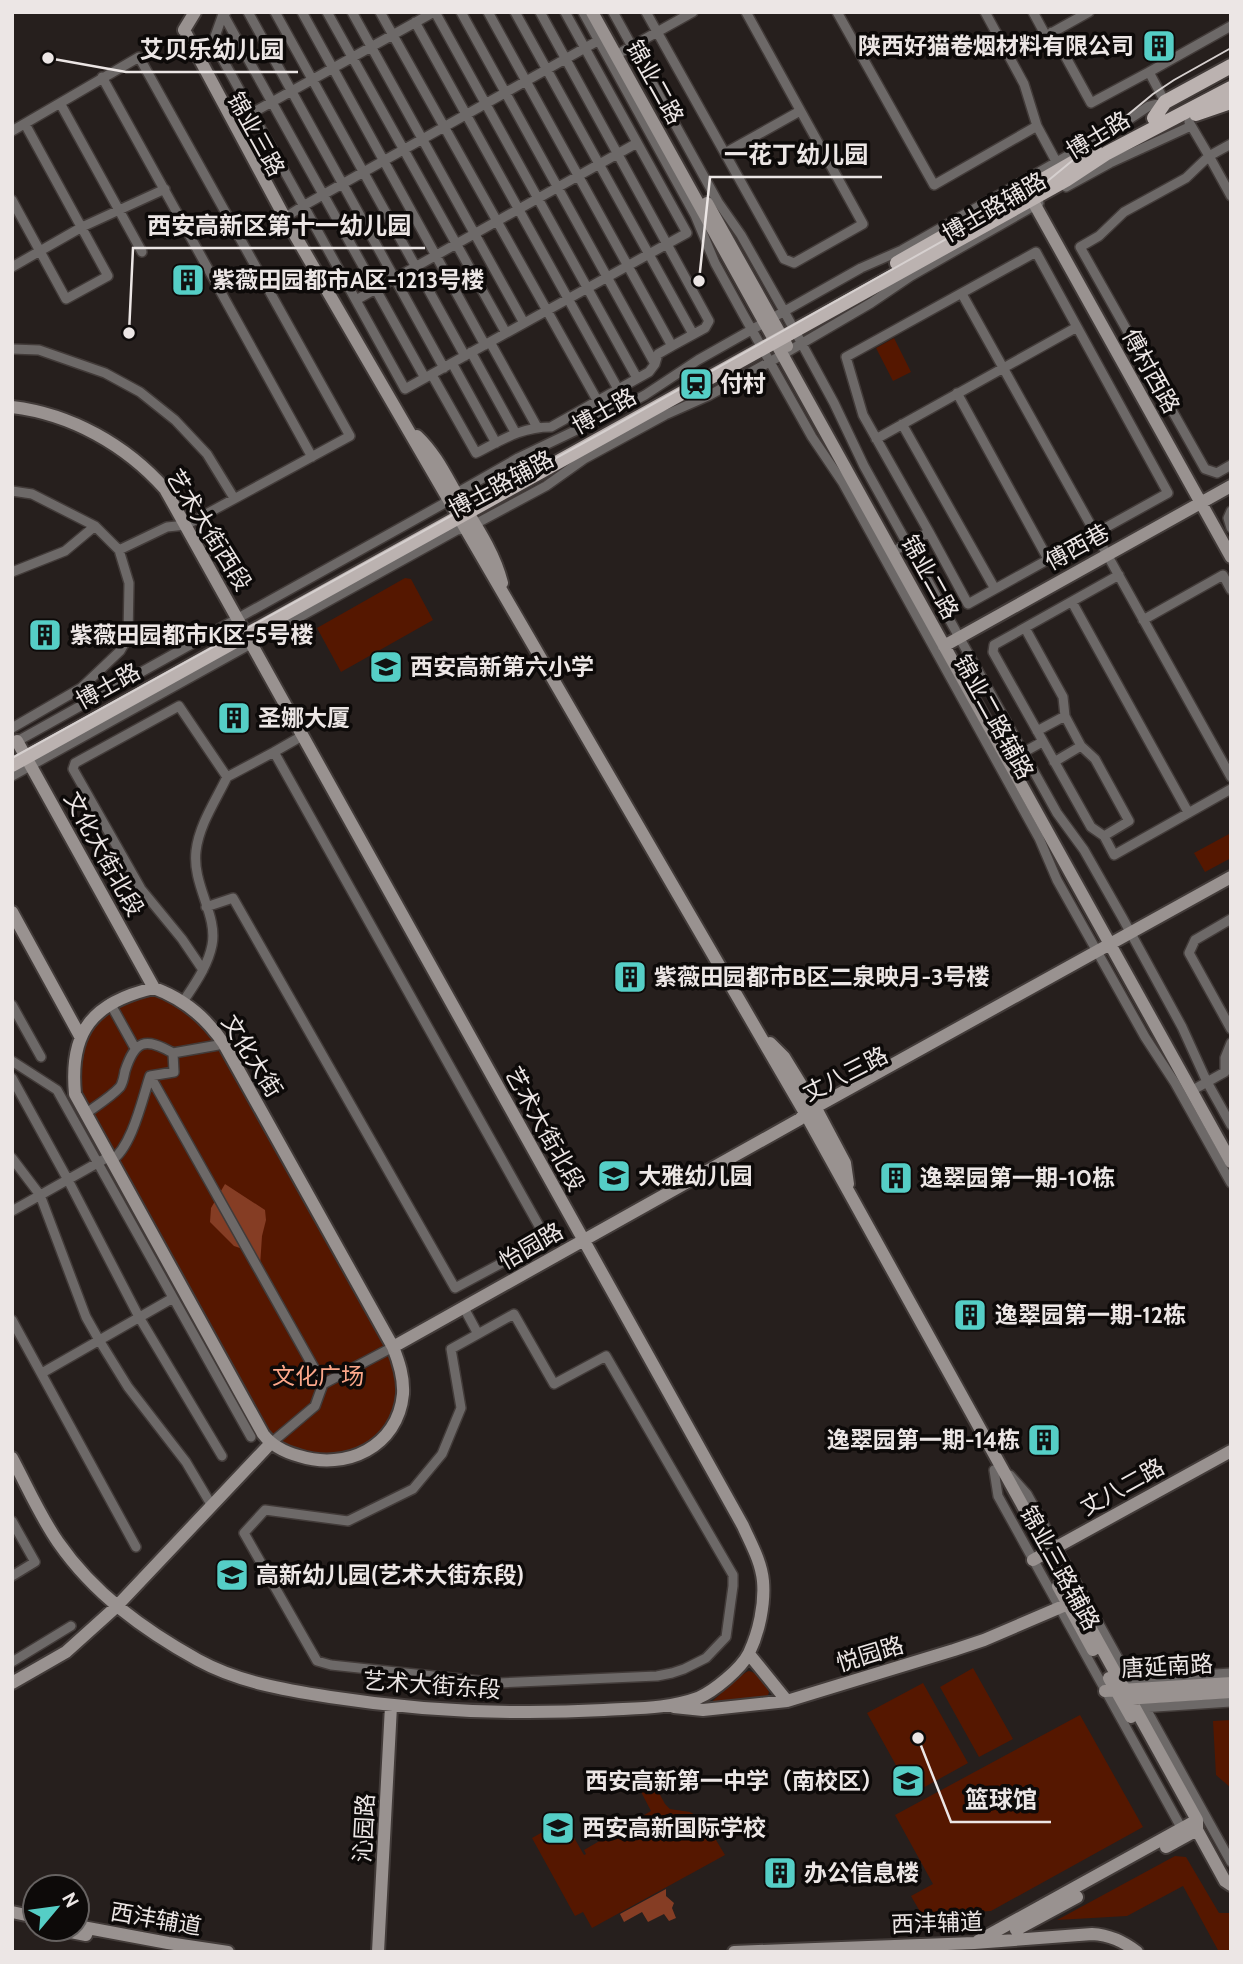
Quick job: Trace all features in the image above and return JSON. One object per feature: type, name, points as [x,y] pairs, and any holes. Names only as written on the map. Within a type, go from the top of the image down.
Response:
[{"type":"main road","points":[[1231,66],[1165,102],[1158,121],[1189,122],[1231,102]]},
{"type":"main road","points":[[1215,92],[1231,79]]},
{"type":"main road","points":[[1215,92],[1231,88]]},
{"type":"main road","name":"博士路","points":[[777,337],[1058,166],[1215,92]]},
{"type":"main road","name":"博士路","points":[[12,765],[20,752],[1066,180],[1158,121]]},
{"type":"street","points":[[184,30],[189,12]]},
{"type":"street","points":[[184,30],[195,12]]},
{"type":"street","points":[[248,12],[395,278],[496,443]]},
{"type":"street","points":[[275,12],[416,266],[515,432]]},
{"type":"street","points":[[302,12],[436,255],[537,427]]},
{"type":"street","points":[[327,12],[506,333]]},
{"type":"street","points":[[352,12],[524,323]]},
{"type":"street","points":[[380,12],[606,416]]},
{"type":"street","points":[[461,12],[655,364]]},
{"type":"street","points":[[488,12],[672,346]]},
{"type":"street","points":[[515,12],[693,334]]},
{"type":"street","points":[[224,13],[271,103],[376,288],[476,453],[515,432],[551,427],[649,372],[658,354],[705,328],[709,321],[540,12]]},
{"type":"street","points":[[224,13],[213,42],[405,389],[687,233],[565,12]]},
{"type":"street","name":"锦业二路辅路","points":[[583,12],[602,38],[695,215],[715,263],[777,337],[812,437],[843,484],[1038,838],[1057,880],[1231,1184]]},
{"type":"street","name":"锦业二路","points":[[592,12],[602,38],[623,50]]},
{"type":"street","name":"锦业二路","points":[[602,12],[777,337],[899,548],[1015,757],[1115,946],[1231,1145]]},
{"type":"street","points":[[613,12],[623,50],[693,12]]},
{"type":"street","points":[[646,12],[784,259],[794,262],[863,224],[746,12]]},
{"type":"street","points":[[837,12],[934,185],[1037,127]]},
{"type":"street","points":[[985,12],[1024,84],[1037,127],[1058,166]]},
{"type":"street","points":[[1033,12],[1046,36],[1089,12]]},
{"type":"street","points":[[252,113],[430,13],[485,104],[637,378]]},
{"type":"street","points":[[415,22],[618,389]]},
{"type":"street","points":[[1052,32],[1091,103],[1231,26]]},
{"type":"street","name":"锦业三路","points":[[184,30],[207,89],[458,513]]},
{"type":"street","points":[[282,219],[602,38]]},
{"type":"street","points":[[12,131],[139,57],[350,436],[186,526],[167,527],[119,550]]},
{"type":"street","points":[[1149,72],[1165,102]]},
{"type":"street","points":[[102,78],[312,457]]},
{"type":"street","name":"博士路辅路","points":[[1058,166],[1149,106],[1165,102]]},
{"type":"street","points":[[60,103],[142,252]]},
{"type":"street","points":[[725,153],[800,111]]},
{"type":"street","points":[[1189,122],[1231,195]]},
{"type":"street","name":"博士路辅路","points":[[458,513],[518,458],[582,429],[645,395],[698,360],[777,337],[872,303],[911,276],[1035,205],[1189,122]]},
{"type":"street","points":[[12,200],[66,299],[108,276],[25,124]]},
{"type":"street","points":[[356,300],[637,143]]},
{"type":"street","points":[[1231,144],[1209,156],[1186,178],[1124,212],[1100,236],[1080,247],[1205,469],[1217,472],[1231,465]]},
{"type":"street","points":[[12,268],[82,227],[165,189]]},
{"type":"street","name":"傅村西路","points":[[1035,205],[1231,557]]},
{"type":"street","name":"锦业三路","points":[[282,219],[458,513]]},
{"type":"street","points":[[1036,252],[1077,327],[1168,493],[968,604],[863,415],[846,357],[1036,252]]},
{"type":"street","points":[[962,294],[1231,777]]},
{"type":"street","points":[[876,439],[1077,327]]},
{"type":"street","points":[[12,349],[39,349],[105,373],[140,392],[175,420],[207,454],[234,498]]},
{"type":"street","points":[[957,393],[1048,559]]},
{"type":"street","name":"艺术大街西段","points":[[12,407],[67,421],[120,447],[165,489],[245,631]]},
{"type":"street","points":[[902,424],[995,589]]},
{"type":"street","name":"傅西巷","points":[[951,641],[1231,486]]},
{"type":"street","points":[[12,491],[32,494],[95,526],[119,550],[129,583],[128,637],[120,651],[81,688],[12,728]]},
{"type":"street","points":[[1231,511],[1228,518],[1231,528]]},
{"type":"street","points":[[458,513],[757,1030],[784,1056],[809,1115],[1047,1556],[1068,1604],[1127,1694],[1191,1826],[1228,1883]]},
{"type":"street","points":[[458,513],[809,1115],[997,1467]]},
{"type":"street","points":[[12,572],[65,551],[95,526]]},
{"type":"street","points":[[899,548],[929,531]]},
{"type":"street","points":[[1119,575],[994,645],[993,652],[1091,827],[1104,836],[1114,855],[1231,789]]},
{"type":"street","points":[[1143,620],[1223,575],[1231,590]]},
{"type":"street","points":[[1072,602],[1188,813]]},
{"type":"street","points":[[1025,628],[1063,697],[1065,716],[1081,746],[1095,759],[1129,821],[1104,836]]},
{"type":"street","name":"艺术大街北段","points":[[245,631],[737,1514],[758,1558],[763,1580],[760,1620],[749,1654]]},
{"type":"street","points":[[202,970],[182,939],[141,890],[73,769],[75,763],[179,706],[227,777]]},
{"type":"street","points":[[1037,731],[1065,716]]},
{"type":"street","points":[[183,1002],[202,970],[212,945],[212,927],[197,879],[195,853],[199,836],[227,777],[302,736]]},
{"type":"street","points":[[1015,757],[1042,742]]},
{"type":"street","points":[[1054,762],[1081,746]]},
{"type":"street","points":[[12,776],[20,752]]},
{"type":"street","name":"文化大街北段","points":[[20,752],[154,988]]},
{"type":"street","points":[[206,907],[233,898],[455,1289],[541,1242],[543,1233],[274,752]]},
{"type":"street","name":"锦业二路辅路","points":[[1015,757],[1084,850],[1182,1027],[1199,1087],[1231,1125]]},
{"type":"street","name":"丈八三路","points":[[1132,937],[1231,877]]},
{"type":"street","name":"丈八三路","points":[[809,1115],[1115,946],[1231,886]]},
{"type":"street","points":[[1231,919],[1195,940],[1189,953],[1231,1029]]},
{"type":"street","points":[[14,921],[80,1036]]},
{"type":"street","points":[[154,988],[132,993],[110,1003],[86,1027],[76,1050],[73,1072],[75,1094],[173,1298],[251,1437]]},
{"type":"street","name":"文化大街","points":[[154,988],[183,1002],[212,1026],[224,1044],[400,1364],[403,1380],[401,1407],[389,1430],[375,1446],[356,1457],[334,1461],[307,1459],[270,1444]]},
{"type":"street","points":[[110,1003],[135,1048]]},
{"type":"street","points":[[12,1005],[41,1057]]},
{"type":"street","points":[[85,1114],[121,1086],[130,1055],[135,1048],[147,1043],[157,1044],[173,1052],[224,1044]]},
{"type":"street","points":[[1199,1087],[1228,1074],[1225,1058],[1231,1043]]},
{"type":"street","points":[[150,1076],[174,1072],[173,1052]]},
{"type":"street","points":[[12,1062],[58,1090],[106,1160],[257,1426],[270,1444]]},
{"type":"street","points":[[12,1211],[106,1160],[119,1156],[150,1076]]},
{"type":"street","points":[[150,1076],[323,1384]]},
{"type":"street","points":[[12,1078],[139,1317],[222,1456]]},
{"type":"street","name":"锦业二路","points":[[1199,1087],[1231,1163]]},
{"type":"street","name":"怡园路","points":[[393,1347],[809,1115]]},
{"type":"street","points":[[12,1158],[40,1195],[86,1317],[99,1340],[128,1387],[186,1462],[212,1506]]},
{"type":"street","points":[[41,1373],[173,1298]]},
{"type":"street","points":[[464,1308],[478,1334]]},
{"type":"street","points":[[514,1314],[554,1384],[606,1356],[733,1575],[726,1637],[706,1658],[684,1669],[657,1676],[499,1683],[331,1665],[317,1661],[244,1533],[265,1510],[348,1521],[413,1489],[442,1454],[461,1408],[451,1349],[478,1334],[514,1314]]},
{"type":"street","points":[[12,1321],[136,1547]]},
{"type":"street","points":[[12,1683],[66,1652],[116,1607],[270,1444],[315,1406],[323,1384],[393,1347]]},
{"type":"street","name":"丈八二路","points":[[1047,1556],[1231,1451]]},
{"type":"street","name":"艺术大街东段","points":[[12,1458],[59,1543],[116,1607],[200,1661],[223,1671],[288,1690],[391,1706],[500,1712],[553,1713],[668,1706],[698,1698],[711,1691],[749,1654]]},
{"type":"street","name":"丈八二路","points":[[1047,1556],[1231,1459]]},
{"type":"street","points":[[12,1521],[35,1562],[12,1576]]},
{"type":"street","name":"锦业三路辅路","points":[[1047,1556],[1127,1694]]},
{"type":"street","name":"锦业三路辅路","points":[[1068,1604],[1231,1862]]},
{"type":"street","name":"悦园路","points":[[668,1706],[703,1710],[787,1701],[984,1640],[1068,1604]]},
{"type":"street","points":[[12,1692],[75,1654],[103,1628],[116,1607]]},
{"type":"street","points":[[12,1662],[71,1626]]},
{"type":"street","points":[[749,1654],[787,1701]]},
{"type":"street","points":[[1127,1694],[1231,1673]]},
{"type":"street","name":"唐延南路","points":[[1127,1694],[1231,1684]]},
{"type":"street","name":"唐延南路","points":[[1127,1694],[1231,1692]]},
{"type":"street","points":[[1127,1694],[1231,1702]]},
{"type":"street","name":"沁园路","points":[[378,1952],[391,1706]]},
{"type":"street","points":[[993,1942],[1191,1826]]},
{"type":"street","points":[[975,1947],[1191,1826]]},
{"type":"street","name":"西沣辅道","points":[[91,1929],[228,1952]]},
{"type":"street","name":"西沣辅道","points":[[963,1952],[993,1942],[1105,1934],[1137,1952]]},
{"type":"street","name":"西沣辅道","points":[[91,1936],[170,1952]]},
{"type":"street","points":[[975,1947],[1091,1942],[1104,1943],[1122,1952]]},
{"type":"street","name":"西沣辅道","points":[[734,1952],[975,1947]]},
{"type":"green space","points":[[894,338],[911,372],[893,381],[876,348]]},
{"type":"green space","points":[[405,578],[411,579],[433,620],[341,672],[317,628]]},
{"type":"green space","points":[[1229,834],[1231,858],[1205,872],[1194,853]]},
{"type":"green space","name":"文化广场","points":[[142,996],[166,1000],[188,1012],[221,1048],[390,1355],[396,1397],[388,1423],[369,1443],[348,1454],[335,1458],[303,1451],[284,1444],[266,1430],[87,1108],[80,1079],[86,1037],[103,1015],[119,1004]]},
{"type":"green space","points":[[973,1668],[1013,1739],[979,1757],[940,1687]]},
{"type":"green space","points":[[749,1671],[763,1682],[769,1692],[767,1698],[709,1704],[735,1680]]},
{"type":"green space","points":[[923,1683],[968,1763],[912,1794],[867,1713]]},
{"type":"green space","points":[[1080,1715],[1143,1827],[991,1911],[922,1915],[911,1896],[933,1884],[895,1815]]},
{"type":"green space","points":[[1231,1720],[1231,1788],[1216,1775],[1213,1721]]},
{"type":"green space","points":[[651,1778],[670,1809],[690,1812],[704,1820],[725,1855],[592,1928],[583,1912],[575,1916],[532,1838],[564,1820],[584,1855],[586,1854],[584,1850],[651,1811],[638,1786]]},
{"type":"green space","points":[[1175,1856],[1186,1857],[1219,1913],[1231,1913],[1231,1952],[1219,1952],[1183,1886],[1127,1916],[1057,1920]]},
{"type":"shaded area","points":[[225,1184],[265,1210],[260,1266],[243,1249],[234,1246],[210,1222],[211,1208]]},
{"type":"shaded area","points":[[666,1889],[666,1896],[674,1903],[672,1908],[676,1918],[669,1921],[664,1914],[648,1922],[642,1912],[624,1922],[620,1914]]},
{"type":"tram line","points":[[12,758],[605,431],[1044,184],[1153,94],[1231,48]]},
{"type":"place","name":"陕西好猫卷烟材料有限公司","points":[[1159,46]]},
{"type":"place","name":"艾贝乐幼儿园","points":[[48,58]]},
{"type":"place","name":"紫薇田园都市A区-1213号楼","points":[[188,280]]},
{"type":"place","name":"一花丁幼儿园","points":[[699,281]]},
{"type":"place","name":"西安高新区第十一幼儿园","points":[[129,333]]},
{"type":"place","name":"付村","points":[[696,384]]},
{"type":"place","name":"紫薇田园都市K区-5号楼","points":[[45,635]]},
{"type":"place","name":"西安高新第六小学","points":[[386,667]]},
{"type":"place","name":"圣娜大厦","points":[[234,718]]},
{"type":"place","name":"紫薇田园都市B区二泉映月-3号楼","points":[[630,977]]},
{"type":"place","name":"大雅幼儿园","points":[[614,1176]]},
{"type":"place","name":"逸翠园第一期-10栋","points":[[896,1178]]},
{"type":"place","name":"逸翠园第一期-12栋","points":[[970,1315]]},
{"type":"place","name":"逸翠园第一期-14栋","points":[[1044,1440]]},
{"type":"place","name":"高新幼儿园(艺术大街东段)","points":[[232,1575]]},
{"type":"place","name":"篮球馆","points":[[918,1738]]},
{"type":"place","name":"西安高新第一中学（南校区）","points":[[908,1781]]},
{"type":"place","name":"西安高新国际学校","points":[[558,1828]]},
{"type":"place","name":"办公信息楼","points":[[780,1873]]}]
